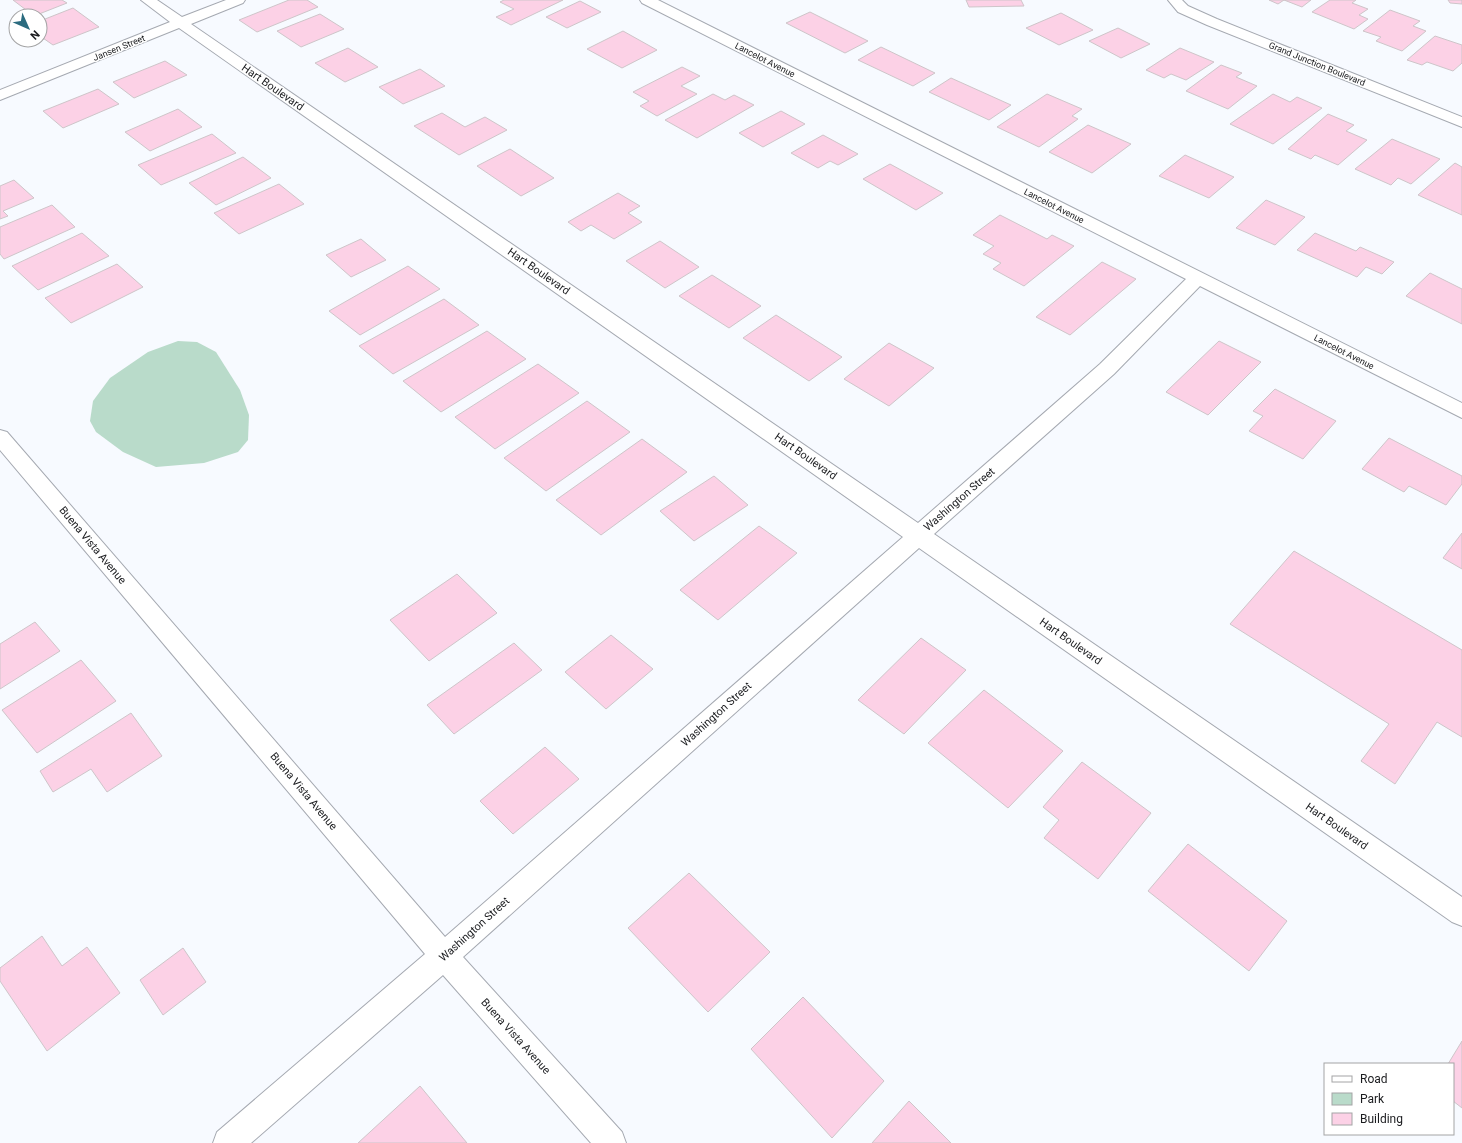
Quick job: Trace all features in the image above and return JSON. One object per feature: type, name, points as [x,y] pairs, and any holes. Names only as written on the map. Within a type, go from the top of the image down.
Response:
[{"type":"street","name":"Hart Boulevard","points":[[148,0],[919,534],[1462,913]]},
{"type":"street","name":"Jansen Street","points":[[0,95],[238,0]]},
{"type":"street","name":"Lancelot Avenue","points":[[647,0],[1462,411]]},
{"type":"street","name":"Grand Junction Boulevard","points":[[1175,0],[1184,9],[1212,22],[1462,122]]},
{"type":"street","name":"Washington Street","points":[[228,1143],[444,956],[1106,369],[1197,278]]},
{"type":"street","name":"Buena Vista Avenue","points":[[0,437],[444,956],[611,1143]]},
{"type":"green space","points":[[178,341],[197,342],[216,352],[240,390],[249,415],[248,440],[238,452],[204,463],[156,467],[123,452],[96,432],[90,421],[93,401],[110,378],[148,352]]},
{"type":"building","points":[[13,0],[62,0],[67,3],[48,10],[48,8],[24,8]]},
{"type":"building","points":[[289,0],[307,0],[318,7],[257,32],[239,20]]},
{"type":"building","points":[[504,0],[563,0],[511,25],[496,17],[514,9],[500,2]]},
{"type":"building","points":[[966,0],[1021,0],[1024,6],[969,7]]},
{"type":"building","points":[[1269,0],[1284,0],[1278,4]]},
{"type":"building","points":[[1284,0],[1311,0],[1302,7]]},
{"type":"building","points":[[1330,0],[1356,0],[1352,3],[1368,9],[1359,15],[1368,19],[1354,29],[1312,12]]},
{"type":"building","points":[[1448,0],[1462,0],[1462,4],[1450,3]]},
{"type":"building","points":[[580,1],[601,12],[567,28],[546,17]]},
{"type":"building","points":[[73,8],[99,27],[53,45],[48,42],[48,18]]},
{"type":"building","points":[[1390,10],[1420,21],[1413,26],[1426,31],[1402,51],[1376,41],[1381,37],[1363,31]]},
{"type":"building","points":[[810,12],[868,41],[845,53],[786,23]]},
{"type":"building","points":[[1061,13],[1093,30],[1059,45],[1026,28]]},
{"type":"building","points":[[320,14],[344,29],[301,47],[277,31]]},
{"type":"building","points":[[1118,28],[1150,44],[1121,58],[1089,41]]},
{"type":"building","points":[[623,31],[657,50],[622,68],[587,49]]},
{"type":"building","points":[[1435,36],[1462,45],[1462,63],[1453,71],[1427,62],[1422,65],[1407,60]]},
{"type":"building","points":[[881,47],[935,73],[913,86],[858,60]]},
{"type":"building","points":[[348,48],[378,67],[345,82],[315,63]]},
{"type":"building","points":[[1180,48],[1214,62],[1186,80],[1171,74],[1164,78],[1146,70]]},
{"type":"building","points":[[165,61],[187,75],[134,98],[113,82]]},
{"type":"building","points":[[1221,65],[1242,73],[1236,77],[1257,86],[1228,109],[1186,91]]},
{"type":"building","points":[[682,67],[700,76],[681,86],[697,94],[657,116],[640,106],[649,101],[633,92]]},
{"type":"building","points":[[420,69],[445,86],[403,104],[379,87]]},
{"type":"building","points":[[951,78],[1011,105],[989,120],[929,92]]},
{"type":"building","points":[[98,89],[119,104],[63,128],[43,111]]},
{"type":"building","points":[[713,94],[725,100],[734,95],[754,105],[697,138],[665,120]]},
{"type":"building","points":[[1047,94],[1082,109],[1072,116],[1078,119],[1039,147],[997,127]]},
{"type":"building","points":[[1273,94],[1290,102],[1297,97],[1322,108],[1273,144],[1230,124]]},
{"type":"building","points":[[178,109],[202,127],[150,151],[125,132]]},
{"type":"building","points":[[781,111],[805,124],[763,147],[739,133]]},
{"type":"building","points":[[442,113],[465,127],[485,117],[507,130],[459,155],[414,126]]},
{"type":"building","points":[[1328,114],[1354,125],[1346,131],[1367,140],[1338,165],[1315,155],[1311,159],[1288,149]]},
{"type":"building","points":[[1088,125],[1131,144],[1092,173],[1049,152]]},
{"type":"building","points":[[212,134],[236,153],[161,185],[138,165]]},
{"type":"building","points":[[823,135],[858,154],[838,165],[830,161],[818,168],[791,153]]},
{"type":"building","points":[[1392,139],[1440,159],[1411,184],[1398,178],[1391,185],[1355,169]]},
{"type":"building","points":[[510,149],[554,178],[521,196],[477,166]]},
{"type":"building","points":[[1185,155],[1234,177],[1209,198],[1159,176]]},
{"type":"building","points":[[243,157],[271,178],[216,205],[189,183]]},
{"type":"building","points":[[1455,163],[1462,167],[1462,215],[1418,195]]},
{"type":"building","points":[[890,164],[943,193],[916,210],[863,179]]},
{"type":"building","points":[[14,180],[34,198],[3,211],[8,216],[0,219],[0,186]]},
{"type":"building","points":[[279,184],[304,204],[239,234],[214,213]]},
{"type":"building","points":[[618,193],[640,206],[628,213],[642,222],[614,239],[591,225],[581,231],[568,222]]},
{"type":"building","points":[[1266,200],[1305,217],[1275,245],[1236,228]]},
{"type":"building","points":[[52,205],[75,227],[4,259],[0,254],[0,227]]},
{"type":"building","points":[[1000,215],[1047,239],[1052,235],[1074,246],[1024,286],[993,269],[1001,263],[983,254],[994,246],[973,235]]},
{"type":"building","points":[[82,233],[109,256],[38,290],[12,266]]},
{"type":"building","points":[[1315,233],[1356,251],[1360,247],[1394,262],[1382,274],[1366,267],[1357,277],[1297,250]]},
{"type":"building","points":[[361,239],[386,260],[351,277],[326,255]]},
{"type":"building","points":[[660,241],[699,267],[665,288],[626,261]]},
{"type":"building","points":[[1102,262],[1136,279],[1070,335],[1036,317]]},
{"type":"building","points":[[117,264],[143,287],[71,323],[45,298]]},
{"type":"building","points":[[408,266],[440,289],[360,335],[329,311]]},
{"type":"building","points":[[1430,273],[1462,289],[1462,324],[1406,296]]},
{"type":"building","points":[[712,275],[761,306],[729,328],[679,296]]},
{"type":"building","points":[[444,299],[479,325],[393,374],[359,346]]},
{"type":"building","points":[[776,315],[842,357],[809,381],[743,338]]},
{"type":"building","points":[[487,331],[526,359],[441,412],[403,381]]},
{"type":"building","points":[[1219,341],[1261,362],[1208,415],[1166,392]]},
{"type":"building","points":[[889,343],[934,368],[889,406],[844,379]]},
{"type":"building","points":[[538,364],[579,393],[495,449],[455,417]]},
{"type":"building","points":[[1275,389],[1336,421],[1303,459],[1249,431],[1263,416],[1253,411]]},
{"type":"building","points":[[587,401],[630,432],[546,491],[504,458]]},
{"type":"building","points":[[1389,438],[1462,476],[1462,484],[1446,505],[1409,486],[1404,492],[1362,469]]},
{"type":"building","points":[[642,439],[687,472],[601,535],[556,500]]},
{"type":"building","points":[[714,476],[748,505],[694,541],[660,511]]},
{"type":"building","points":[[759,526],[797,553],[718,620],[680,590]]},
{"type":"building","points":[[1462,533],[1462,569],[1443,558]]},
{"type":"building","points":[[1294,551],[1462,650],[1462,737],[1437,722],[1395,784],[1361,761],[1389,724],[1230,624]]},
{"type":"building","points":[[457,574],[497,613],[429,661],[390,620]]},
{"type":"building","points":[[35,622],[60,651],[0,689],[0,644]]},
{"type":"building","points":[[611,635],[653,669],[606,709],[565,672]]},
{"type":"building","points":[[921,638],[966,670],[904,734],[858,700]]},
{"type":"building","points":[[514,643],[542,670],[454,734],[427,705]]},
{"type":"building","points":[[81,660],[116,701],[37,753],[2,710]]},
{"type":"building","points":[[984,690],[1063,751],[1008,808],[928,743]]},
{"type":"building","points":[[131,713],[162,756],[107,792],[91,769],[53,792],[40,771]]},
{"type":"building","points":[[545,747],[579,779],[513,834],[480,801]]},
{"type":"building","points":[[1082,762],[1151,813],[1098,879],[1044,838],[1059,820],[1043,807]]},
{"type":"building","points":[[1188,844],[1287,921],[1249,971],[1148,891]]},
{"type":"building","points":[[689,873],[770,952],[708,1012],[628,928]]},
{"type":"building","points":[[42,936],[62,966],[87,947],[120,993],[47,1051],[0,981],[0,968]]},
{"type":"building","points":[[183,948],[206,982],[163,1015],[140,980]]},
{"type":"building","points":[[803,997],[884,1081],[832,1138],[751,1049]]},
{"type":"building","points":[[1462,1041],[1462,1108],[1454,1102],[1454,1063],[1449,1063]]},
{"type":"building","points":[[420,1086],[467,1143],[358,1143]]},
{"type":"building","points":[[909,1101],[951,1143],[872,1143]]}]
